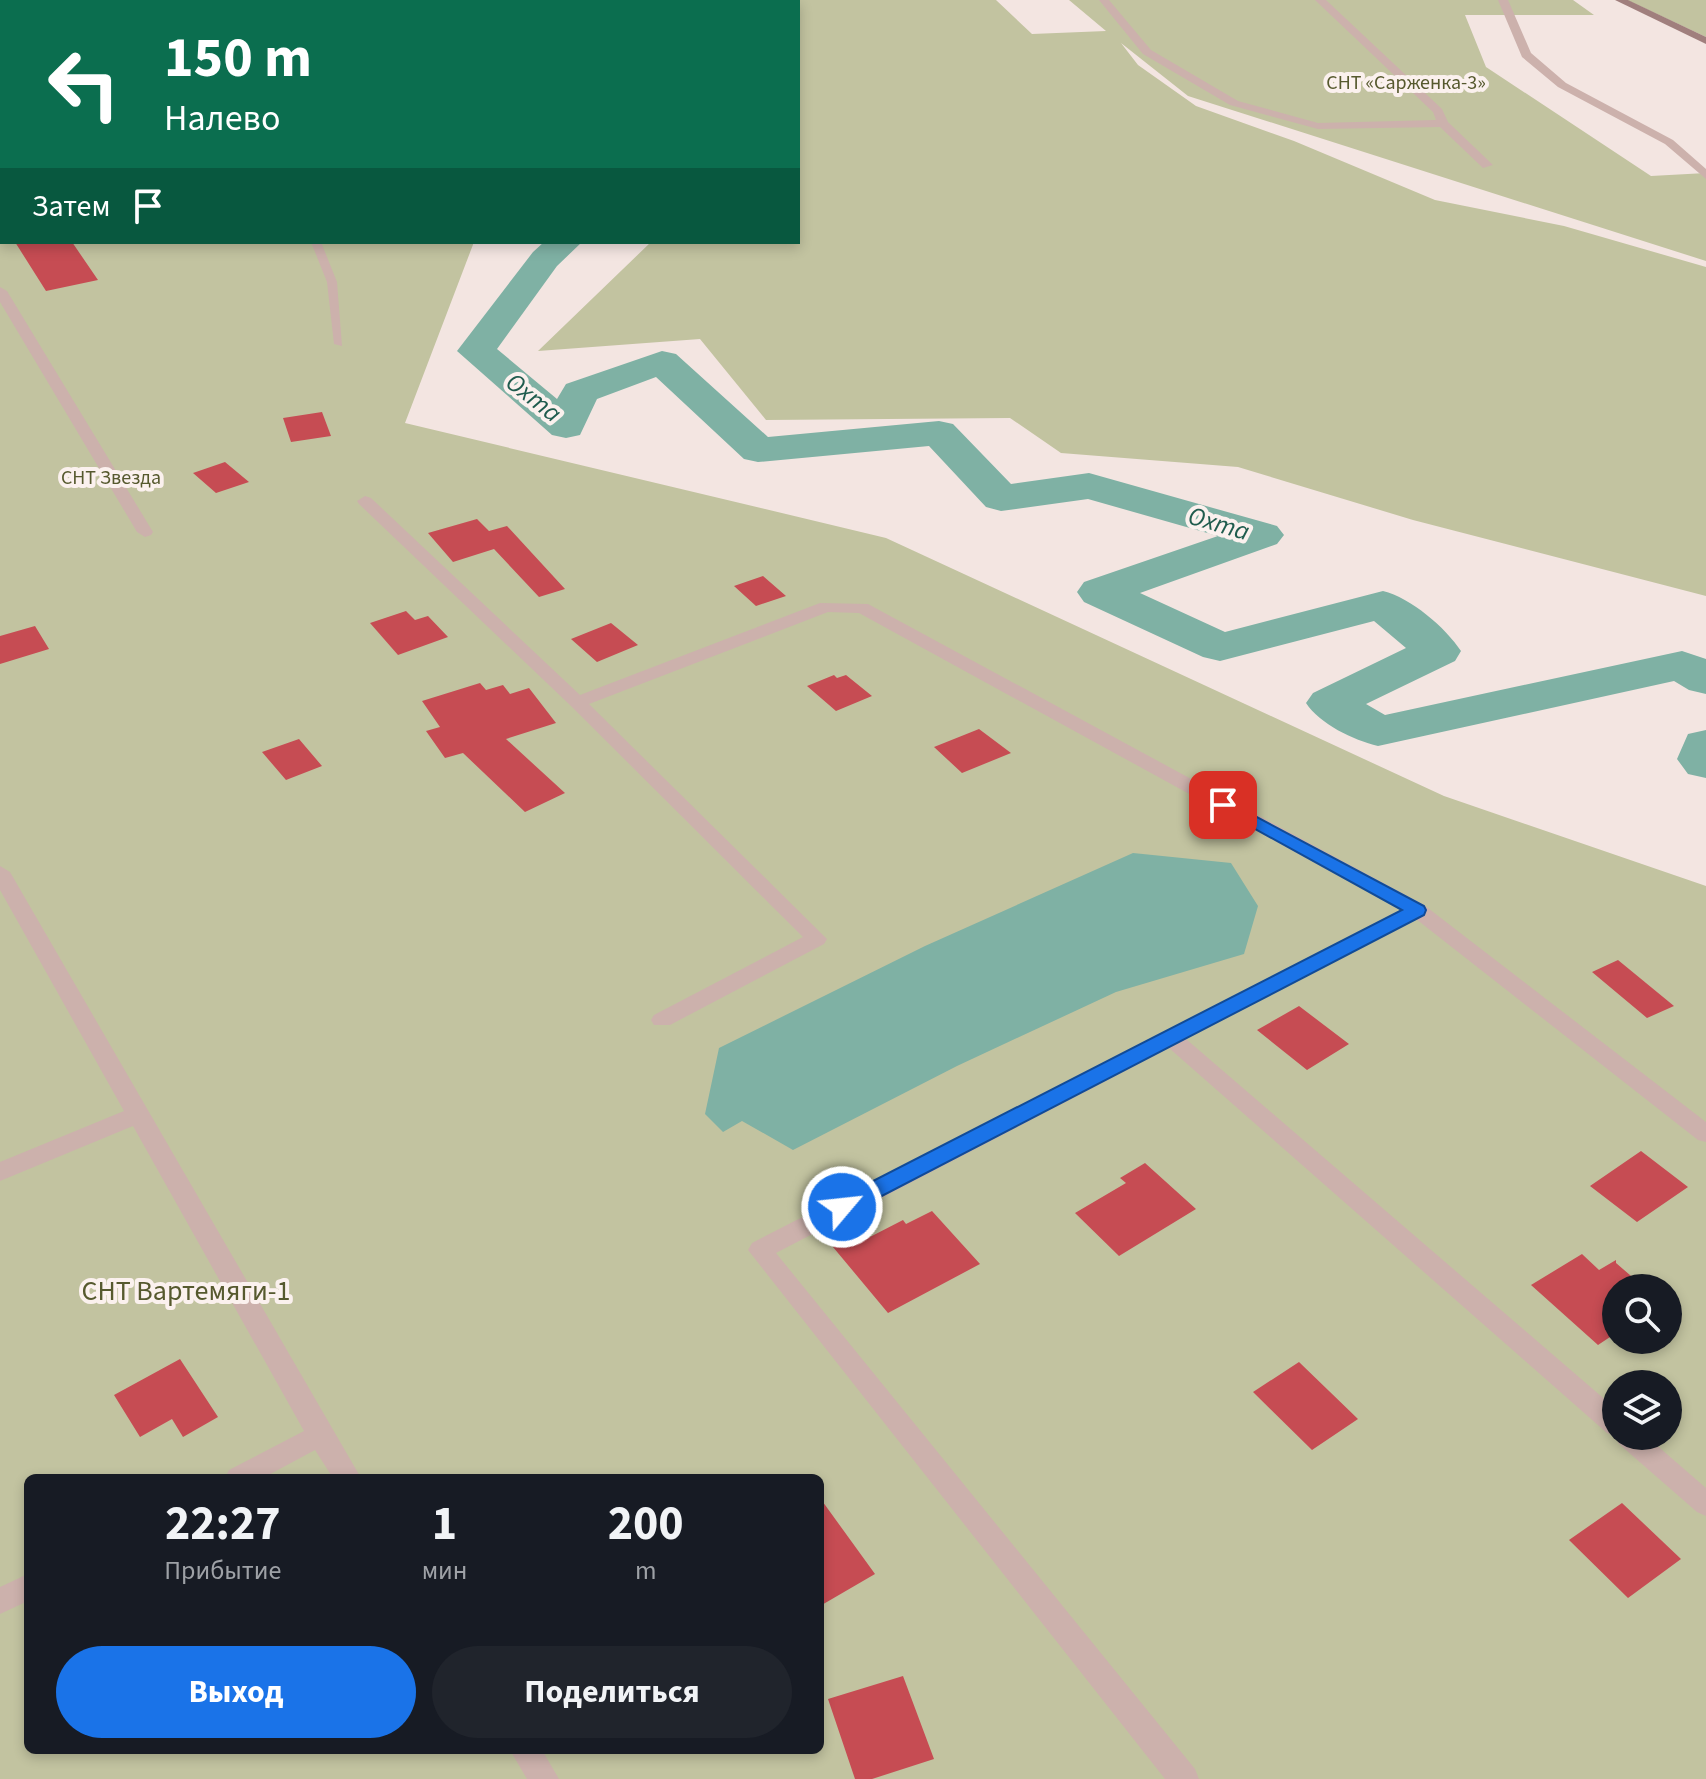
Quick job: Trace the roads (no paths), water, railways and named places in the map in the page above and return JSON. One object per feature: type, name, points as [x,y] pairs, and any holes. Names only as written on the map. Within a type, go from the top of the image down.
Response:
[{"type":"main road","points":[[1620,0],[1706,41]]},
{"type":"street","points":[[1104,0],[1147,52],[1234,103],[1318,126],[1443,123]]},
{"type":"street","points":[[1320,0],[1438,111],[1443,123],[1487,165]]},
{"type":"street","points":[[1503,0],[1526,55],[1562,85],[1669,142],[1706,175]]},
{"type":"street","points":[[0,291],[145,532]]},
{"type":"street","points":[[365,501],[577,702],[817,939],[662,1020]]},
{"type":"street","points":[[577,702],[826,607],[862,608],[1417,910],[1706,1134]]},
{"type":"street","points":[[0,872],[320,1435],[345,1474]]},
{"type":"street","points":[[1184,1779],[760,1250],[1417,910]]},
{"type":"street","points":[[1170,1037],[1602,1413]]},
{"type":"street","points":[[0,1172],[138,1114]]},
{"type":"street","points":[[246,1474],[320,1435]]},
{"type":"street","points":[[1644,1450],[1706,1504]]},
{"type":"street","points":[[0,1601],[24,1589]]},
{"type":"street","points":[[528,1754],[544,1779]]},
{"type":"lane","points":[[317,244],[332,282],[339,344]]},
{"type":"water","points":[[1133,853],[1231,863],[1258,906],[1244,954],[1116,992],[957,1066],[793,1150],[742,1121],[723,1132],[705,1114],[719,1048],[925,946]]},
{"type":"waterway","name":"Охта","points":[[563,244],[545,259],[476,351],[566,426],[580,392],[662,362],[758,450],[939,433],[1001,498],[1089,486],[1262,535],[1100,592],[1220,647],[1383,605],[1438,651],[1330,703],[1378,731],[1682,665],[1706,680]]},
{"type":"waterway","name":"Охта","points":[[1706,745],[1702,759],[1706,763]]},
{"type":"park label","name":"СНТ «Сарженка-3»","points":[[1406,82]]},
{"type":"park label","name":"СНТ Звезда","points":[[111,477]]},
{"type":"park label","name":"СНТ Вартемяги-1","points":[[186,1290]]}]
